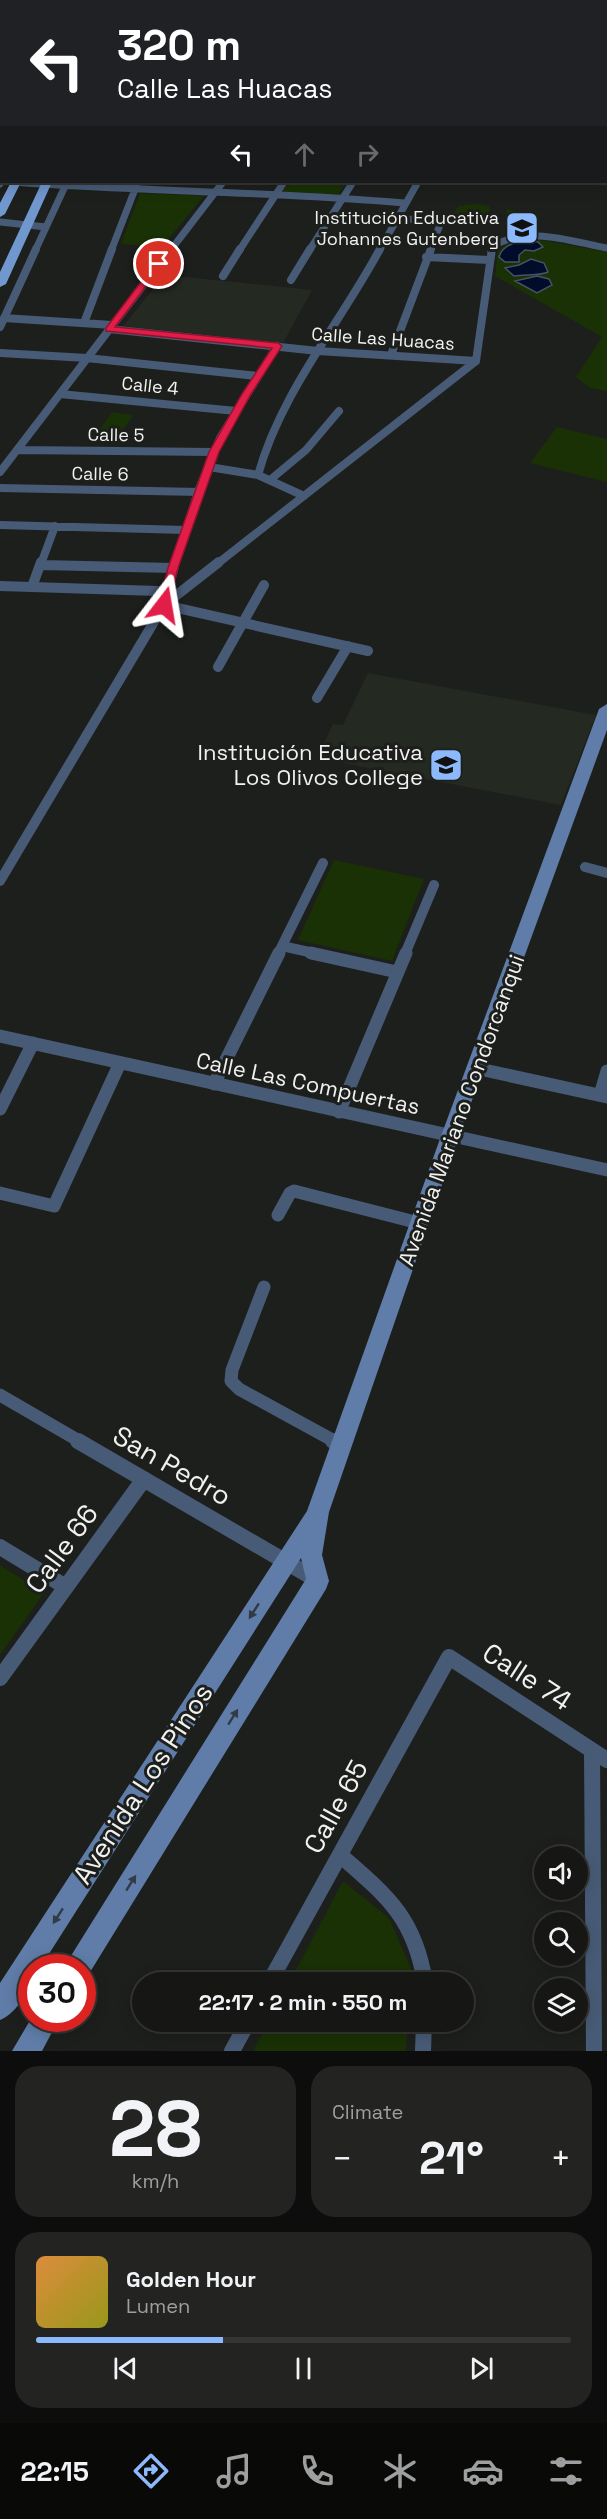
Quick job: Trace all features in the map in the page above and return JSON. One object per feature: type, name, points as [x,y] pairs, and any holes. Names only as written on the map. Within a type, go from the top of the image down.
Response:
[{"type":"main road","points":[[0,214],[15,183]]},
{"type":"main road","points":[[0,284],[46,183]]},
{"type":"street","points":[[46,183],[137,185],[212,194],[343,196],[405,203]]},
{"type":"street","points":[[0,327],[66,183]]},
{"type":"street","points":[[0,472],[222,183]]},
{"type":"street","points":[[223,276],[283,183]]},
{"type":"street","points":[[291,280],[352,183]]},
{"type":"street","points":[[258,475],[261,458],[275,423],[354,296],[417,183]]},
{"type":"street","points":[[84,322],[137,185]]},
{"type":"street","points":[[391,356],[426,257],[441,222],[396,218]]},
{"type":"street","points":[[0,222],[46,227]]},
{"type":"street","points":[[164,605],[476,361],[489,260],[492,247],[500,240],[509,236],[536,236],[607,249]]},
{"type":"street","points":[[426,257],[489,260]]},
{"type":"street","name":"Calle Las Huacas","points":[[4,318],[84,322],[318,351],[476,361]]},
{"type":"street","points":[[0,881],[164,605],[173,568],[214,452],[257,376],[278,346]]},
{"type":"street","points":[[0,353],[87,358],[257,376]]},
{"type":"street","name":"Calle 4","points":[[60,394],[236,411]]},
{"type":"street","points":[[270,480],[306,450],[339,411]]},
{"type":"street","name":"Calle 5","points":[[17,450],[214,452]]},
{"type":"street","points":[[209,467],[258,475],[304,496]]},
{"type":"street","name":"Calle 6","points":[[0,488],[200,492]]},
{"type":"street","points":[[0,525],[186,530]]},
{"type":"street","points":[[32,587],[55,526]]},
{"type":"street","points":[[41,565],[173,568]]},
{"type":"street","points":[[218,667],[264,585]]},
{"type":"street","points":[[0,586],[158,591]]},
{"type":"street","points":[[164,605],[368,651]]},
{"type":"street","points":[[317,698],[348,646]]},
{"type":"street","name":"Avenida Mariano Condorcanqui","points":[[318,1581],[311,1555],[318,1512],[450,1136],[607,709]]},
{"type":"street","points":[[214,1084],[323,863]]},
{"type":"street","points":[[585,867],[607,873]]},
{"type":"street","points":[[339,1112],[434,885]]},
{"type":"street","points":[[282,946],[397,972]]},
{"type":"street","name":"Calle Las Compuertas","points":[[0,1036],[607,1170]]},
{"type":"street","points":[[0,1109],[33,1043]]},
{"type":"street","points":[[0,1193],[54,1206],[120,1063]]},
{"type":"street","points":[[475,1068],[603,1096],[607,1071]]},
{"type":"street","points":[[278,1215],[290,1192],[294,1191],[419,1223]]},
{"type":"street","points":[[264,1287],[232,1370],[231,1381],[239,1389],[341,1445]]},
{"type":"street","name":"San Pedro","points":[[0,1395],[318,1581]]},
{"type":"street","name":"Calle 66","points":[[0,1678],[144,1479]]},
{"type":"street","name":"Avenida Mariano Condorcanqui","points":[[286,1562],[318,1512]]},
{"type":"street","points":[[0,1547],[66,1587]]},
{"type":"street","name":"Avenida Los Pinos","points":[[0,2007],[286,1562]]},
{"type":"street","name":"Avenida Los Pinos","points":[[87,1954],[318,1581]]},
{"type":"street","name":"Calle 74","points":[[449,1657],[600,1755]]},
{"type":"street","name":"Calle 65","points":[[275,1972],[449,1657]]},
{"type":"street","points":[[594,2051],[600,1755]]},
{"type":"street","points":[[340,1855],[396,1905],[412,1930],[423,1959],[424,1972]]},
{"type":"street","points":[[26,2051],[38,2032]]},
{"type":"street","points":[[232,2051],[242,2032]]},
{"type":"street","points":[[423,2051],[424,2032]]},
{"type":"shaded area","points":[[165,275],[312,290],[283,343],[123,326]]},
{"type":"shaded area","points":[[368,673],[596,715],[561,805],[317,758],[333,724],[343,725]]},
{"type":"green space","points":[[290,183],[345,183],[339,194],[282,192]]},
{"type":"green space","points":[[140,193],[204,196],[162,247],[121,244]]},
{"type":"green space","points":[[475,204],[489,206],[490,210],[478,221],[450,217],[459,206]]},
{"type":"green space","points":[[507,209],[540,215],[533,225],[506,220]]},
{"type":"green space","points":[[535,239],[607,252],[607,391],[590,388],[576,377],[602,337],[495,276],[498,250],[511,242]]},
{"type":"green space","points":[[112,412],[133,415],[120,435],[98,432]]},
{"type":"green space","points":[[557,427],[607,439],[607,482],[530,463]]},
{"type":"green space","points":[[334,860],[424,879],[392,961],[298,940]]},
{"type":"green space","points":[[0,1565],[44,1593],[0,1655]]},
{"type":"green space","points":[[343,1881],[389,1918],[411,1968],[411,1972],[295,1972]]},
{"type":"green space","points":[[263,2032],[407,2032],[406,2051],[253,2051]]},
{"type":"water","points":[[538,242],[543,247],[534,251],[525,250],[519,255],[519,262],[505,262],[499,257],[504,249],[512,244]]},
{"type":"water","points":[[531,259],[544,263],[548,272],[514,276],[505,268],[519,265]]},
{"type":"water","points":[[537,276],[549,279],[552,285],[537,293],[515,281]]},
{"type":"place","name":"Institución Educativa Johannes Gutenberg","points":[[522,228]]},
{"type":"place","name":"Institución Educativa Los Olivos College","points":[[446,765]]},
{"type":"route","points":[[159,264],[109,330],[278,346],[246,394],[214,452],[173,568],[164,605]]}]
